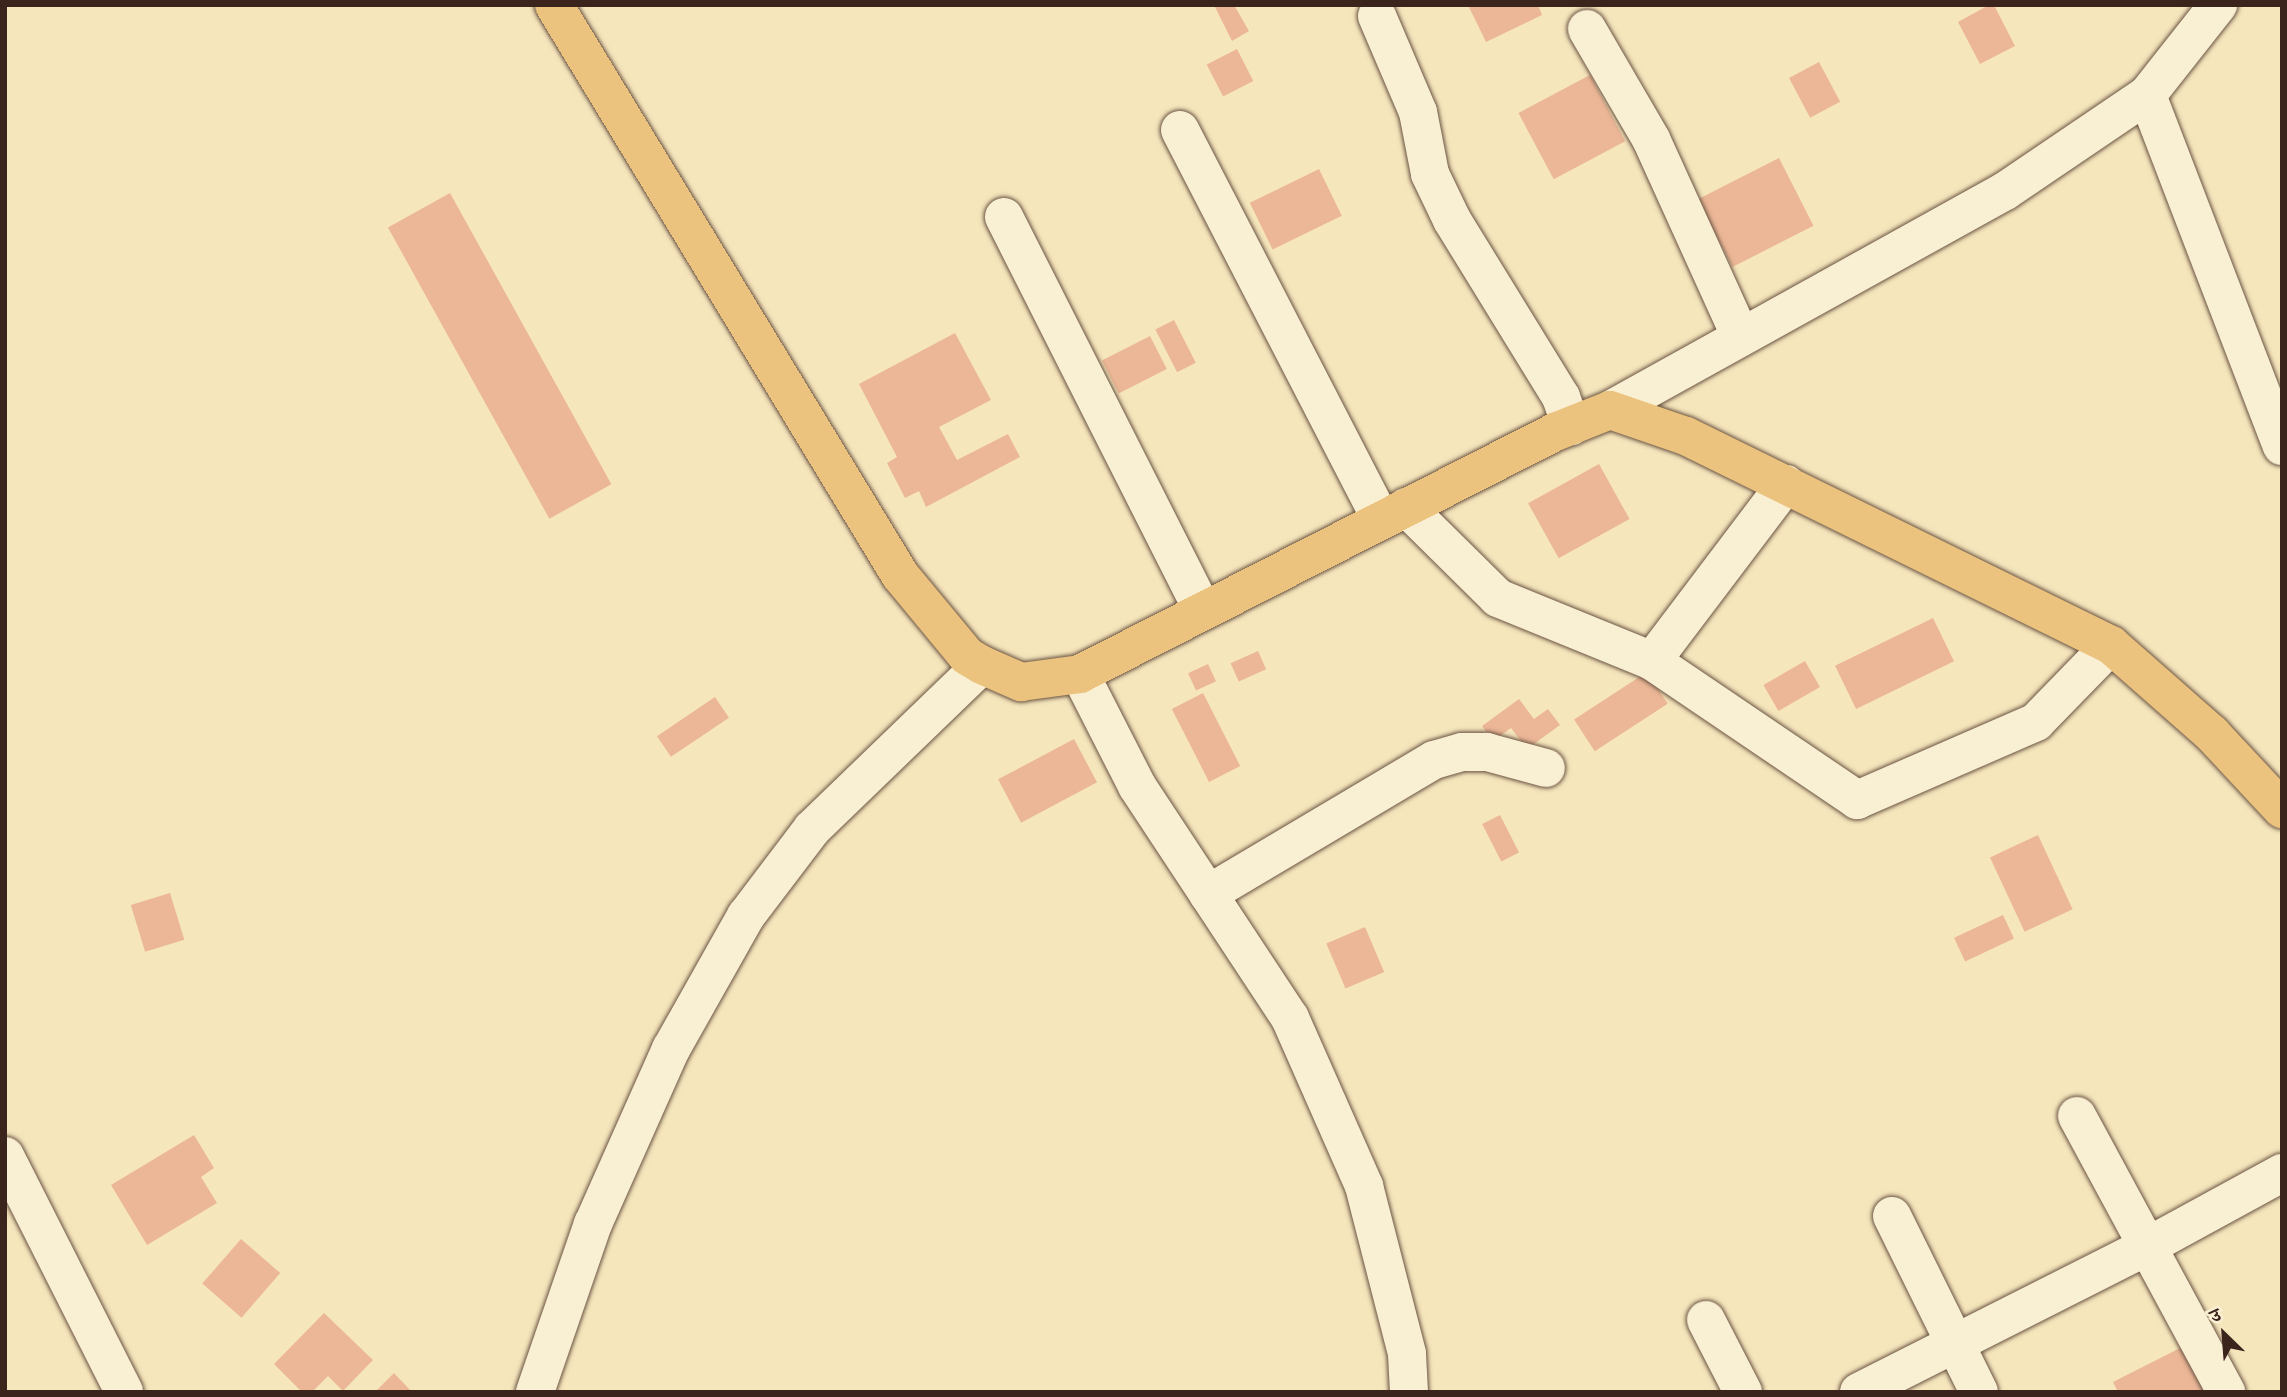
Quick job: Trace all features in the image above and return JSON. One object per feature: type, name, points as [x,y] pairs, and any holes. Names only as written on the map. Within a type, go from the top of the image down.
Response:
[{"type":"main road","points":[[554,5],[900,575],[967,656],[982,665],[1021,682],[1080,674],[1202,609],[1571,426],[1610,410],[1686,436],[2111,645],[2213,734],[2282,809]]},
{"type":"street","points":[[1610,410],[2004,191],[2147,95],[2218,5]]},
{"type":"street","points":[[1377,16],[1418,112],[1430,174],[1452,220],[1502,293],[1562,397],[1571,426]]},
{"type":"street","points":[[1587,29],[1651,139],[1741,337]]},
{"type":"street","points":[[2147,95],[2282,446]]},
{"type":"street","points":[[1180,130],[1393,514],[1498,598],[1652,660],[1857,800],[2036,722],[2111,645]]},
{"type":"street","points":[[1004,217],[1202,609]]},
{"type":"street","points":[[1652,660],[1786,484]]},
{"type":"street","points":[[535,1392],[593,1224],[659,1074],[746,916],[812,829],[982,665]]},
{"type":"street","points":[[1080,674],[1137,786],[1290,1018],[1364,1186],[1407,1354],[1409,1392]]},
{"type":"street","points":[[1208,894],[1434,760],[1462,752],[1488,752],[1546,768]]},
{"type":"street","points":[[2077,1116],[2226,1392]]},
{"type":"street","points":[[5,1156],[124,1392]]},
{"type":"street","points":[[1860,1392],[2148,1246],[2282,1173]]},
{"type":"street","points":[[1892,1216],[1979,1392]]},
{"type":"street","points":[[1706,1320],[1743,1392]]},
{"type":"building","points":[[1214,5],[1234,5],[1249,31],[1232,41]]},
{"type":"building","points":[[1468,5],[1538,5],[1542,15],[1486,42]]},
{"type":"building","points":[[1989,5],[1994,5],[2015,46],[1980,64],[1958,22]]},
{"type":"building","points":[[1237,49],[1253,81],[1223,97],[1207,64]]},
{"type":"building","points":[[1819,62],[1840,102],[1810,118],[1789,78]]},
{"type":"building","points":[[1590,75],[1625,141],[1554,179],[1518,113]]},
{"type":"building","points":[[1779,158],[1814,226],[1732,267],[1698,199]]},
{"type":"building","points":[[1319,169],[1342,216],[1273,249],[1250,203]]},
{"type":"building","points":[[450,193],[611,484],[549,519],[388,227]]},
{"type":"building","points":[[1174,320],[1196,363],[1177,372],[1155,330]]},
{"type":"building","points":[[955,333],[991,400],[939,427],[957,460],[1008,434],[1020,457],[926,507],[919,491],[905,498],[887,463],[897,457],[859,384]]},
{"type":"building","points":[[1150,336],[1167,369],[1119,393],[1102,361]]},
{"type":"building","points":[[1599,464],[1630,519],[1559,558],[1528,503]]},
{"type":"building","points":[[1933,618],[1954,661],[1856,709],[1835,666]]},
{"type":"building","points":[[1258,651],[1266,669],[1239,681],[1231,663]]},
{"type":"building","points":[[1805,661],[1820,687],[1778,711],[1763,685]]},
{"type":"building","points":[[1208,664],[1216,681],[1196,691],[1188,673]]},
{"type":"building","points":[[1647,672],[1668,704],[1595,751],[1574,719]]},
{"type":"building","points":[[1203,693],[1240,766],[1209,782],[1172,709]]},
{"type":"building","points":[[715,697],[729,718],[671,757],[657,736]]},
{"type":"building","points":[[1519,699],[1534,719],[1548,709],[1560,725],[1527,749],[1511,728],[1493,741],[1482,726]]},
{"type":"building","points":[[1074,739],[1097,782],[1021,823],[998,779]]},
{"type":"building","points":[[1500,815],[1519,852],[1501,862],[1482,824]]},
{"type":"building","points":[[2038,835],[2073,909],[2025,932],[1990,857]]},
{"type":"building","points":[[170,893],[184,940],[145,952],[131,905]]},
{"type":"building","points":[[2003,915],[2014,939],[1965,961],[1954,938]]},
{"type":"building","points":[[1365,927],[1384,972],[1345,989],[1326,943]]},
{"type":"building","points":[[194,1135],[214,1168],[201,1177],[217,1203],[147,1245],[111,1185]]},
{"type":"building","points":[[241,1239],[280,1273],[242,1318],[202,1284]]},
{"type":"building","points":[[324,1313],[373,1360],[343,1391],[328,1376],[312,1392],[302,1392],[274,1364]]},
{"type":"building","points":[[2190,1343],[2214,1392],[2118,1392],[2113,1382]]},
{"type":"building","points":[[394,1373],[412,1392],[375,1392]]}]
